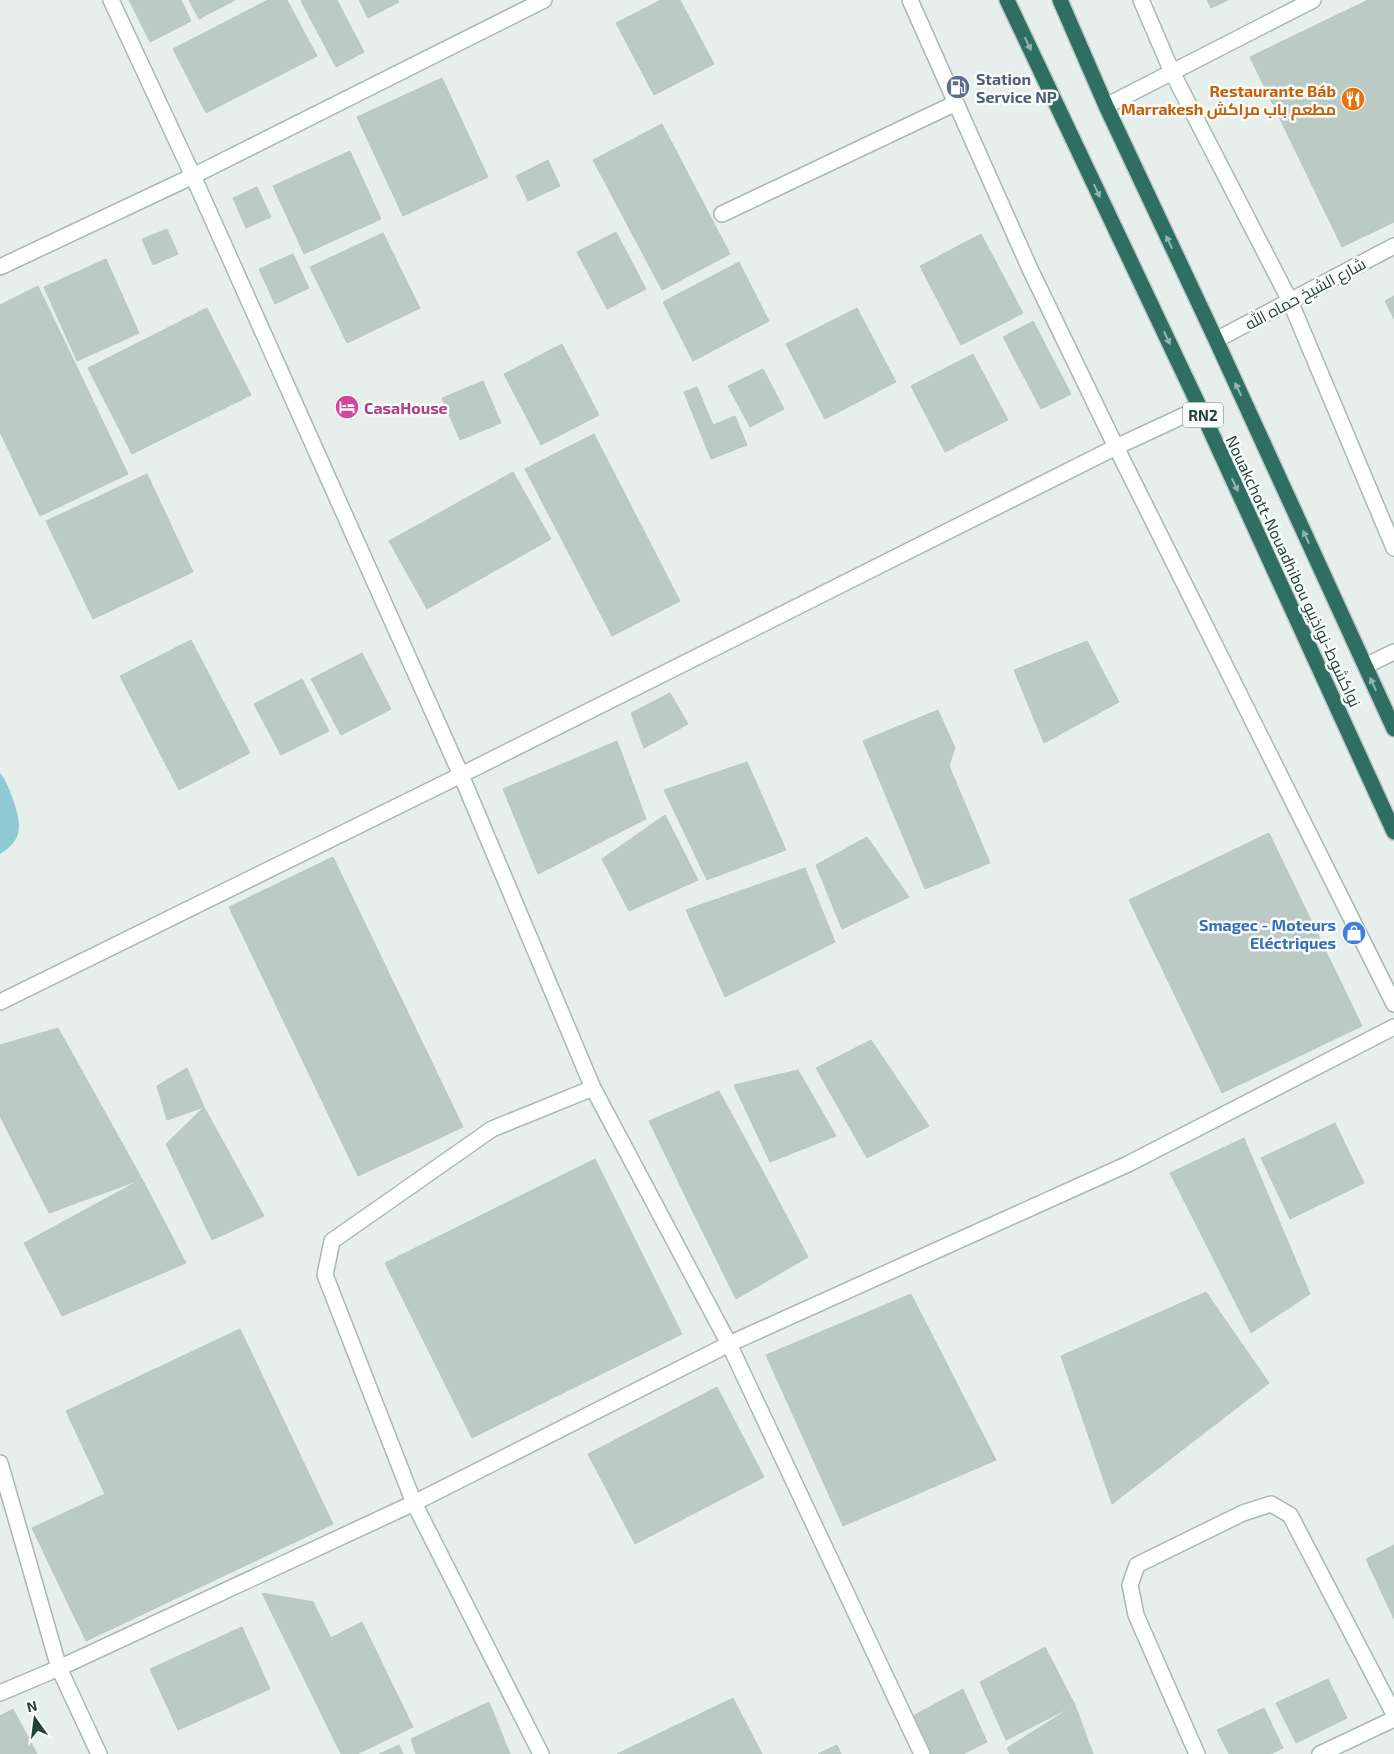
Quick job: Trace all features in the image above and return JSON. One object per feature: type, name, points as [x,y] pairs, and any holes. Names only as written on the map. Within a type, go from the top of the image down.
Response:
[{"type":"highway","name":"Nouakchott-Nouadhibou نواكشوط-نواذيبو","points":[[1007,0],[1200,408],[1394,832]]},
{"type":"highway","name":"Nouakchott-Nouadhibou نواكشوط-نواذيبو","points":[[1060,0],[1106,106],[1394,728]]},
{"type":"street","points":[[111,0],[193,176],[461,775],[594,1088],[729,1344],[922,1754]]},
{"type":"street","points":[[0,266],[193,176],[544,0]]},
{"type":"street","points":[[910,0],[1030,269],[1116,448],[1394,1004]]},
{"type":"street","points":[[1141,0],[1172,72],[1290,301],[1394,548]]},
{"type":"street","points":[[1106,106],[1312,0]]},
{"type":"street","points":[[722,214],[956,103]]},
{"type":"street","name":"شارع الشيخ حماه الله","points":[[1216,340],[1394,246]]},
{"type":"street","points":[[0,1002],[1200,408]]},
{"type":"street","points":[[1365,666],[1394,652]]},
{"type":"street","points":[[0,1693],[59,1668],[414,1503],[729,1344],[1128,1164],[1394,1027]]},
{"type":"street","points":[[541,1754],[414,1503],[325,1275],[332,1241],[492,1129],[594,1088]]},
{"type":"street","points":[[0,1462],[59,1668],[99,1754]]},
{"type":"street","points":[[1197,1754],[1136,1616],[1130,1585],[1137,1565],[1243,1512],[1271,1504],[1290,1515],[1394,1714]]},
{"type":"street","points":[[1320,1754],[1394,1719]]},
{"type":"water","points":[[0,773],[14,802],[19,831],[13,843],[0,854]]},
{"type":"building","points":[[129,0],[181,0],[191,21],[150,42]]},
{"type":"building","points":[[189,0],[235,0],[199,19]]},
{"type":"building","points":[[268,0],[287,0],[317,56],[206,113],[173,49]]},
{"type":"building","points":[[337,0],[364,52],[336,67],[301,1]]},
{"type":"building","points":[[359,0],[398,0],[399,2],[368,18]]},
{"type":"building","points":[[661,0],[680,0],[714,64],[654,95],[616,23]]},
{"type":"building","points":[[1207,0],[1228,0],[1211,8]]},
{"type":"building","points":[[1368,0],[1394,0],[1394,222],[1342,247],[1250,57]]},
{"type":"building","points":[[442,78],[488,177],[403,216],[357,117]]},
{"type":"building","points":[[662,124],[730,254],[662,290],[593,160]]},
{"type":"building","points":[[350,151],[381,219],[304,254],[273,186]]},
{"type":"building","points":[[548,160],[560,186],[528,201],[516,176]]},
{"type":"building","points":[[257,187],[271,217],[246,228],[233,198]]},
{"type":"building","points":[[167,229],[178,254],[153,265],[142,239]]},
{"type":"building","points":[[616,232],[646,289],[607,309],[577,252]]},
{"type":"building","points":[[383,233],[420,308],[347,343],[310,267]]},
{"type":"building","points":[[981,234],[1023,313],[961,345],[920,266]]},
{"type":"building","points":[[293,254],[309,288],[275,304],[259,269]]},
{"type":"building","points":[[106,259],[139,333],[77,361],[44,287]]},
{"type":"building","points":[[739,262],[769,321],[693,361],[663,302]]},
{"type":"building","points":[[38,286],[128,474],[40,516],[0,432],[0,305]]},
{"type":"building","points":[[1394,296],[1394,319],[1385,301]]},
{"type":"building","points":[[207,308],[251,395],[132,454],[88,368]]},
{"type":"building","points":[[857,308],[896,382],[825,419],[786,344]]},
{"type":"building","points":[[1033,321],[1071,394],[1041,409],[1003,337]]},
{"type":"building","points":[[562,344],[599,415],[541,445],[504,374]]},
{"type":"building","points":[[973,354],[1008,420],[945,452],[911,386]]},
{"type":"building","points":[[763,369],[784,409],[750,427],[728,386]]},
{"type":"building","points":[[483,381],[501,423],[460,440],[442,398]]},
{"type":"building","points":[[697,387],[713,425],[735,416],[747,445],[711,459],[684,392]]},
{"type":"building","points":[[594,434],[680,601],[612,636],[525,469]]},
{"type":"building","points":[[513,472],[551,539],[427,609],[389,541]]},
{"type":"building","points":[[147,474],[193,572],[93,619],[46,521]]},
{"type":"building","points":[[191,640],[250,753],[179,790],[120,676]]},
{"type":"building","points":[[1087,641],[1119,702],[1044,743],[1014,670]]},
{"type":"building","points":[[362,653],[391,709],[341,735],[311,679]]},
{"type":"building","points":[[302,679],[329,731],[281,755],[254,704]]},
{"type":"building","points":[[670,693],[688,724],[644,748],[631,713]]},
{"type":"building","points":[[938,710],[955,748],[949,766],[990,863],[925,889],[863,741]]},
{"type":"building","points":[[617,741],[646,819],[538,874],[503,789]]},
{"type":"building","points":[[747,762],[786,850],[707,880],[664,790]]},
{"type":"building","points":[[665,815],[698,880],[629,911],[602,859]]},
{"type":"building","points":[[1269,833],[1362,1026],[1222,1093],[1129,900]]},
{"type":"building","points":[[867,837],[909,897],[842,929],[816,865]]},
{"type":"building","points":[[333,857],[463,1127],[358,1176],[229,907]]},
{"type":"building","points":[[805,868],[835,942],[725,997],[686,910]]},
{"type":"building","points":[[58,1028],[142,1179],[49,1213],[0,1116],[0,1045]]},
{"type":"building","points":[[871,1040],[929,1126],[867,1158],[816,1068]]},
{"type":"building","points":[[187,1068],[204,1107],[167,1120],[157,1086]]},
{"type":"building","points":[[798,1070],[836,1136],[770,1162],[734,1085]]},
{"type":"building","points":[[719,1091],[768,1181],[695,1216],[649,1121]]},
{"type":"building","points":[[204,1107],[264,1216],[212,1240],[166,1144]]},
{"type":"building","points":[[1335,1123],[1364,1183],[1290,1219],[1261,1158]]},
{"type":"building","points":[[1244,1138],[1310,1294],[1251,1333],[1170,1173]]},
{"type":"building","points":[[595,1159],[682,1334],[472,1438],[385,1263]]},
{"type":"building","points":[[142,1179],[186,1263],[62,1316],[24,1243]]},
{"type":"building","points":[[768,1181],[808,1257],[736,1299],[695,1216]]},
{"type":"building","points":[[1206,1292],[1269,1383],[1112,1504],[1061,1356]]},
{"type":"building","points":[[911,1294],[996,1460],[843,1526],[766,1355]]},
{"type":"building","points":[[240,1329],[333,1524],[86,1641],[32,1528],[105,1494],[66,1411]]},
{"type":"building","points":[[717,1387],[764,1477],[635,1544],[588,1454]]},
{"type":"building","points":[[1394,1545],[1394,1619],[1366,1559]]},
{"type":"building","points":[[262,1593],[313,1602],[331,1638],[362,1622],[413,1727],[357,1754],[341,1754]]},
{"type":"building","points":[[242,1627],[270,1689],[178,1730],[150,1669]]},
{"type":"building","points":[[1045,1647],[1075,1705],[1006,1740],[980,1682]]},
{"type":"building","points":[[1328,1679],[1347,1718],[1296,1743],[1276,1703]]},
{"type":"building","points":[[963,1689],[987,1742],[963,1754],[931,1754],[911,1717]]},
{"type":"building","points":[[733,1698],[762,1754],[617,1754]]},
{"type":"building","points":[[489,1702],[510,1754],[416,1754],[411,1739]]},
{"type":"building","points":[[1075,1705],[1093,1754],[1010,1754],[1007,1748]]},
{"type":"building","points":[[1264,1708],[1283,1748],[1270,1754],[1229,1754],[1217,1730]]},
{"type":"building","points":[[13,1709],[37,1754],[0,1754],[0,1716]]},
{"type":"building","points":[[399,1745],[403,1754],[379,1754]]},
{"type":"building","points":[[837,1745],[841,1754],[818,1754]]},
{"type":"place","name":"Station Service NP","points":[[958,87]]},
{"type":"place","name":"Restaurante Báb Marrakesh مطعم باب مراكش","points":[[1353,99]]},
{"type":"place","name":"CasaHouse","points":[[347,407]]},
{"type":"place","name":"Smagec - Moteurs Eléctriques","points":[[1354,933]]}]
